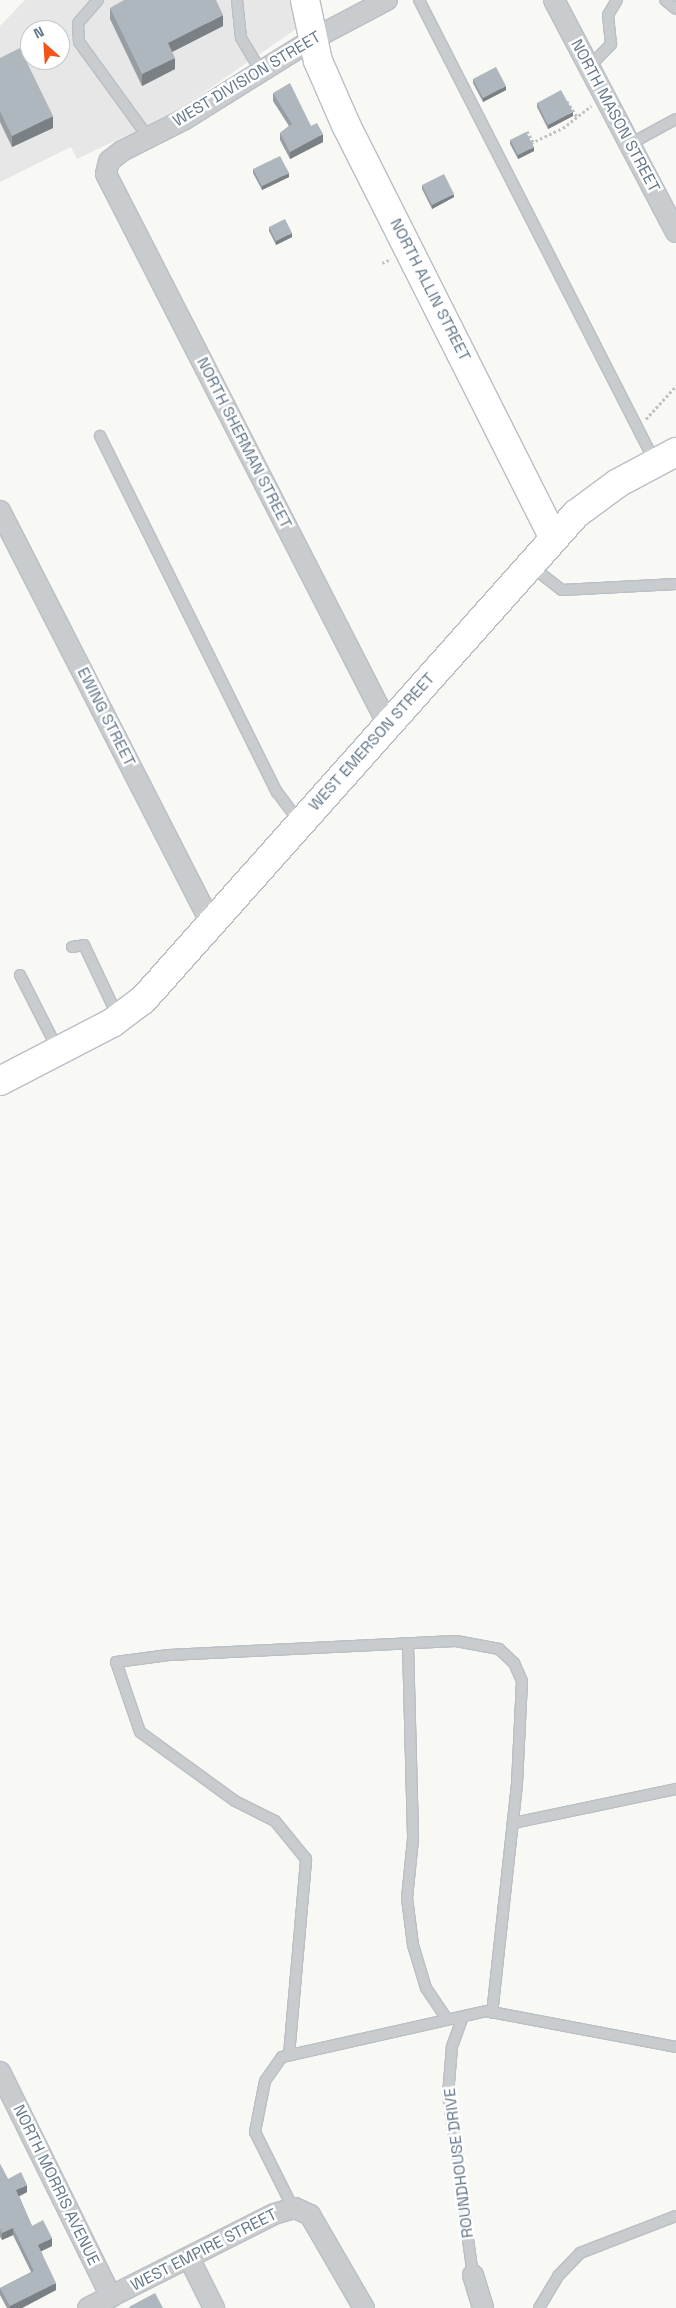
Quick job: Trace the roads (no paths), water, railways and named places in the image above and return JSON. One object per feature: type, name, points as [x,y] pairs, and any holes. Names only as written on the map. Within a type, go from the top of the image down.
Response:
[{"type":"street","name":"NORTH ALLIN STREET","points":[[306,0],[313,39],[346,125],[554,538]]},
{"type":"street","name":"WEST DIVISION STREET","points":[[109,161],[313,39],[387,0]]},
{"type":"street","name":"NORTH MASON STREET","points":[[554,0],[676,232]]},
{"type":"street","name":"NORTH SHERMAN STREET","points":[[109,161],[106,174],[388,723]]},
{"type":"street","name":"WEST EMERSON STREET","points":[[0,1081],[119,1018],[143,1000],[554,538],[595,498],[666,457]]},
{"type":"street","name":"EWING STREET","points":[[0,511],[211,924]]},
{"type":"street","name":"NORTH MORRIS AVENUE","points":[[0,2072],[111,2297]]},
{"type":"street","name":"WEST EMPIRE STREET","points":[[88,2308],[190,2260],[274,2214],[293,2208]]},
{"type":"street","points":[[293,2208],[310,2216],[364,2308]]},
{"type":"street","points":[[190,2260],[214,2308]]},
{"type":"street","name":"ROUNDHOUSE DRIVE","points":[[473,2275],[483,2308]]},
{"type":"lane","points":[[98,0],[78,23],[79,42],[148,137]]},
{"type":"lane","points":[[237,0],[241,38],[261,71]]},
{"type":"lane","points":[[419,0],[666,457]]},
{"type":"lane","points":[[589,67],[611,44],[608,16],[617,0]]},
{"type":"lane","points":[[665,0],[676,9]]},
{"type":"lane","points":[[630,144],[676,119]]},
{"type":"lane","points":[[100,436],[277,792],[300,824]]},
{"type":"lane","points":[[530,566],[562,590],[676,584]]},
{"type":"lane","points":[[72,946],[84,945],[119,1018]]},
{"type":"lane","points":[[20,975],[67,1046]]},
{"type":"lane","points":[[289,2056],[306,1859],[275,1820],[235,1801],[140,1732],[116,1662],[169,1655],[408,1645],[456,1641],[499,1649],[514,1663],[522,1681],[513,1823],[492,2013]]},
{"type":"lane","points":[[408,1645],[413,1839],[407,1898],[413,1945],[426,1988],[447,2019]]},
{"type":"lane","points":[[513,1823],[676,1789]]},
{"type":"lane","points":[[293,2208],[255,2132],[265,2081],[282,2057],[447,2019],[462,2019],[492,2013],[676,2047]]},
{"type":"lane","name":"ROUNDHOUSE DRIVE","points":[[462,2019],[452,2047],[448,2095],[473,2275]]},
{"type":"lane","points":[[539,2308],[558,2276],[580,2253],[676,2216]]}]
